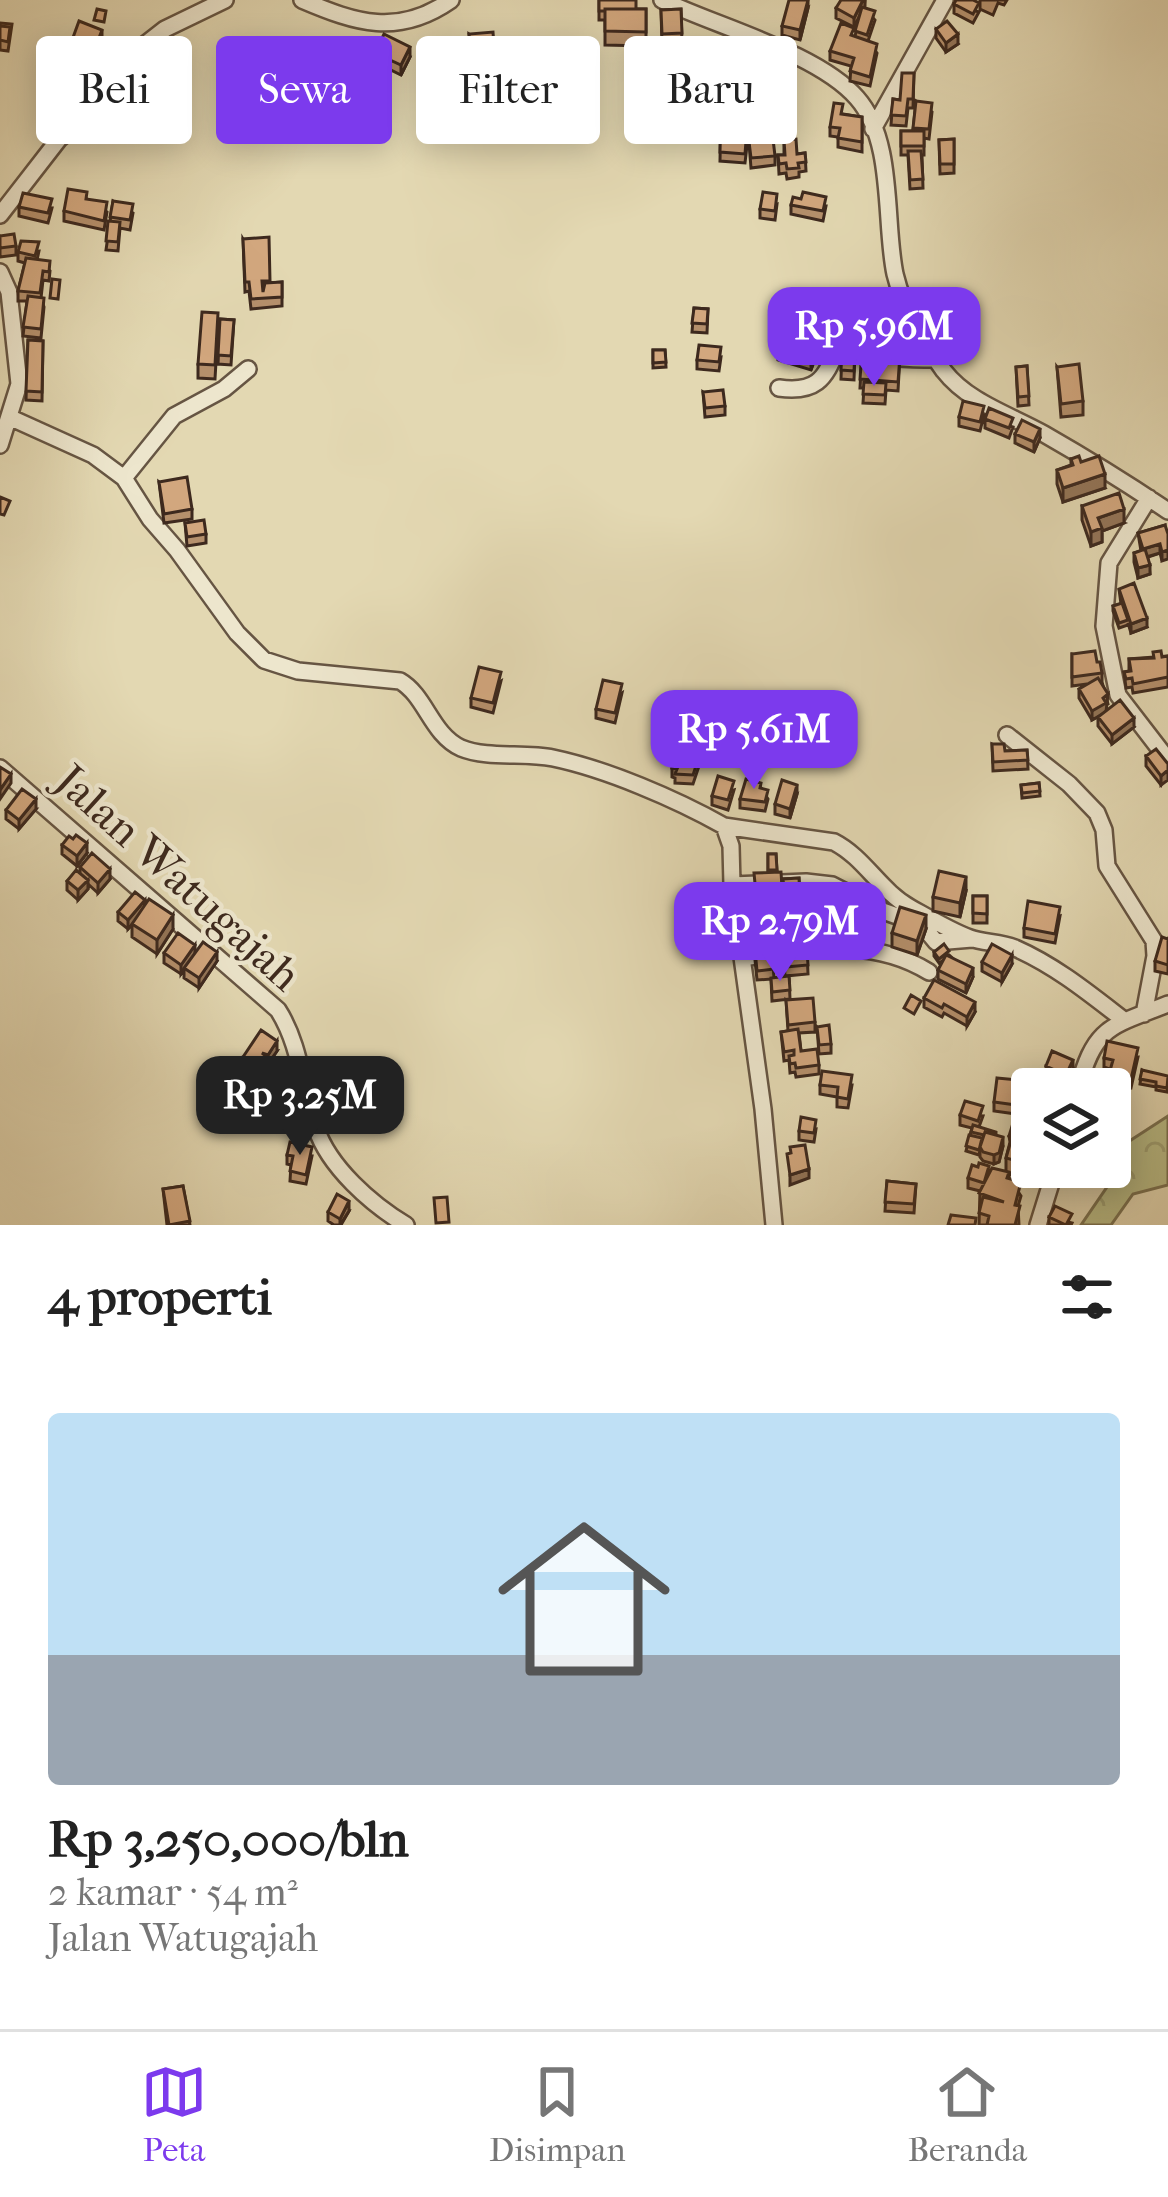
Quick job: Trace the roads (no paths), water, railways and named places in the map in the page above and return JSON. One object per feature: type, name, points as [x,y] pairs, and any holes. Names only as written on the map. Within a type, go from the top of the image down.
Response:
[{"type":"street","points":[[0,215],[58,139],[97,108],[133,54],[147,41],[225,0]]},
{"type":"street","points":[[302,0],[350,20],[382,25],[429,13],[451,0]]},
{"type":"street","points":[[662,0],[820,69],[858,99],[873,129],[889,200],[895,272],[909,318],[948,376],[978,400],[1168,511]]},
{"type":"street","points":[[873,129],[945,0]]},
{"type":"street","points":[[0,272],[9,292],[20,385],[0,445]]},
{"type":"street","points":[[789,324],[837,349],[888,358],[936,359]]},
{"type":"street","points":[[779,388],[810,388],[822,382],[837,349]]},
{"type":"street","points":[[124,478],[174,416],[224,389],[248,369]]},
{"type":"street","points":[[9,417],[93,455],[124,478],[237,633],[264,660],[298,671],[400,681],[431,723],[457,746],[580,764],[724,826],[834,842],[849,850],[891,895],[972,939]]},
{"type":"street","points":[[1150,498],[1109,563],[1103,609],[1118,694],[1168,760]]},
{"type":"street","points":[[1006,735],[1070,784],[1097,813],[1104,830],[1107,866],[1154,941],[1144,1014]]},
{"type":"street","name":"Jalan Watugajah","points":[[0,768],[278,1010],[297,1054],[316,1130],[330,1155],[398,1223]]},
{"type":"street","points":[[724,826],[731,846],[774,1225]]},
{"type":"street","points":[[732,885],[832,885],[922,925],[936,942],[993,941],[1021,951],[1059,971],[1124,1021]]},
{"type":"street","points":[[742,958],[868,949],[907,958],[929,972]]},
{"type":"street","points":[[1085,1068],[1095,1040],[1124,1021],[1168,1004]]},
{"type":"street","points":[[1038,1225],[1049,1188]]}]
